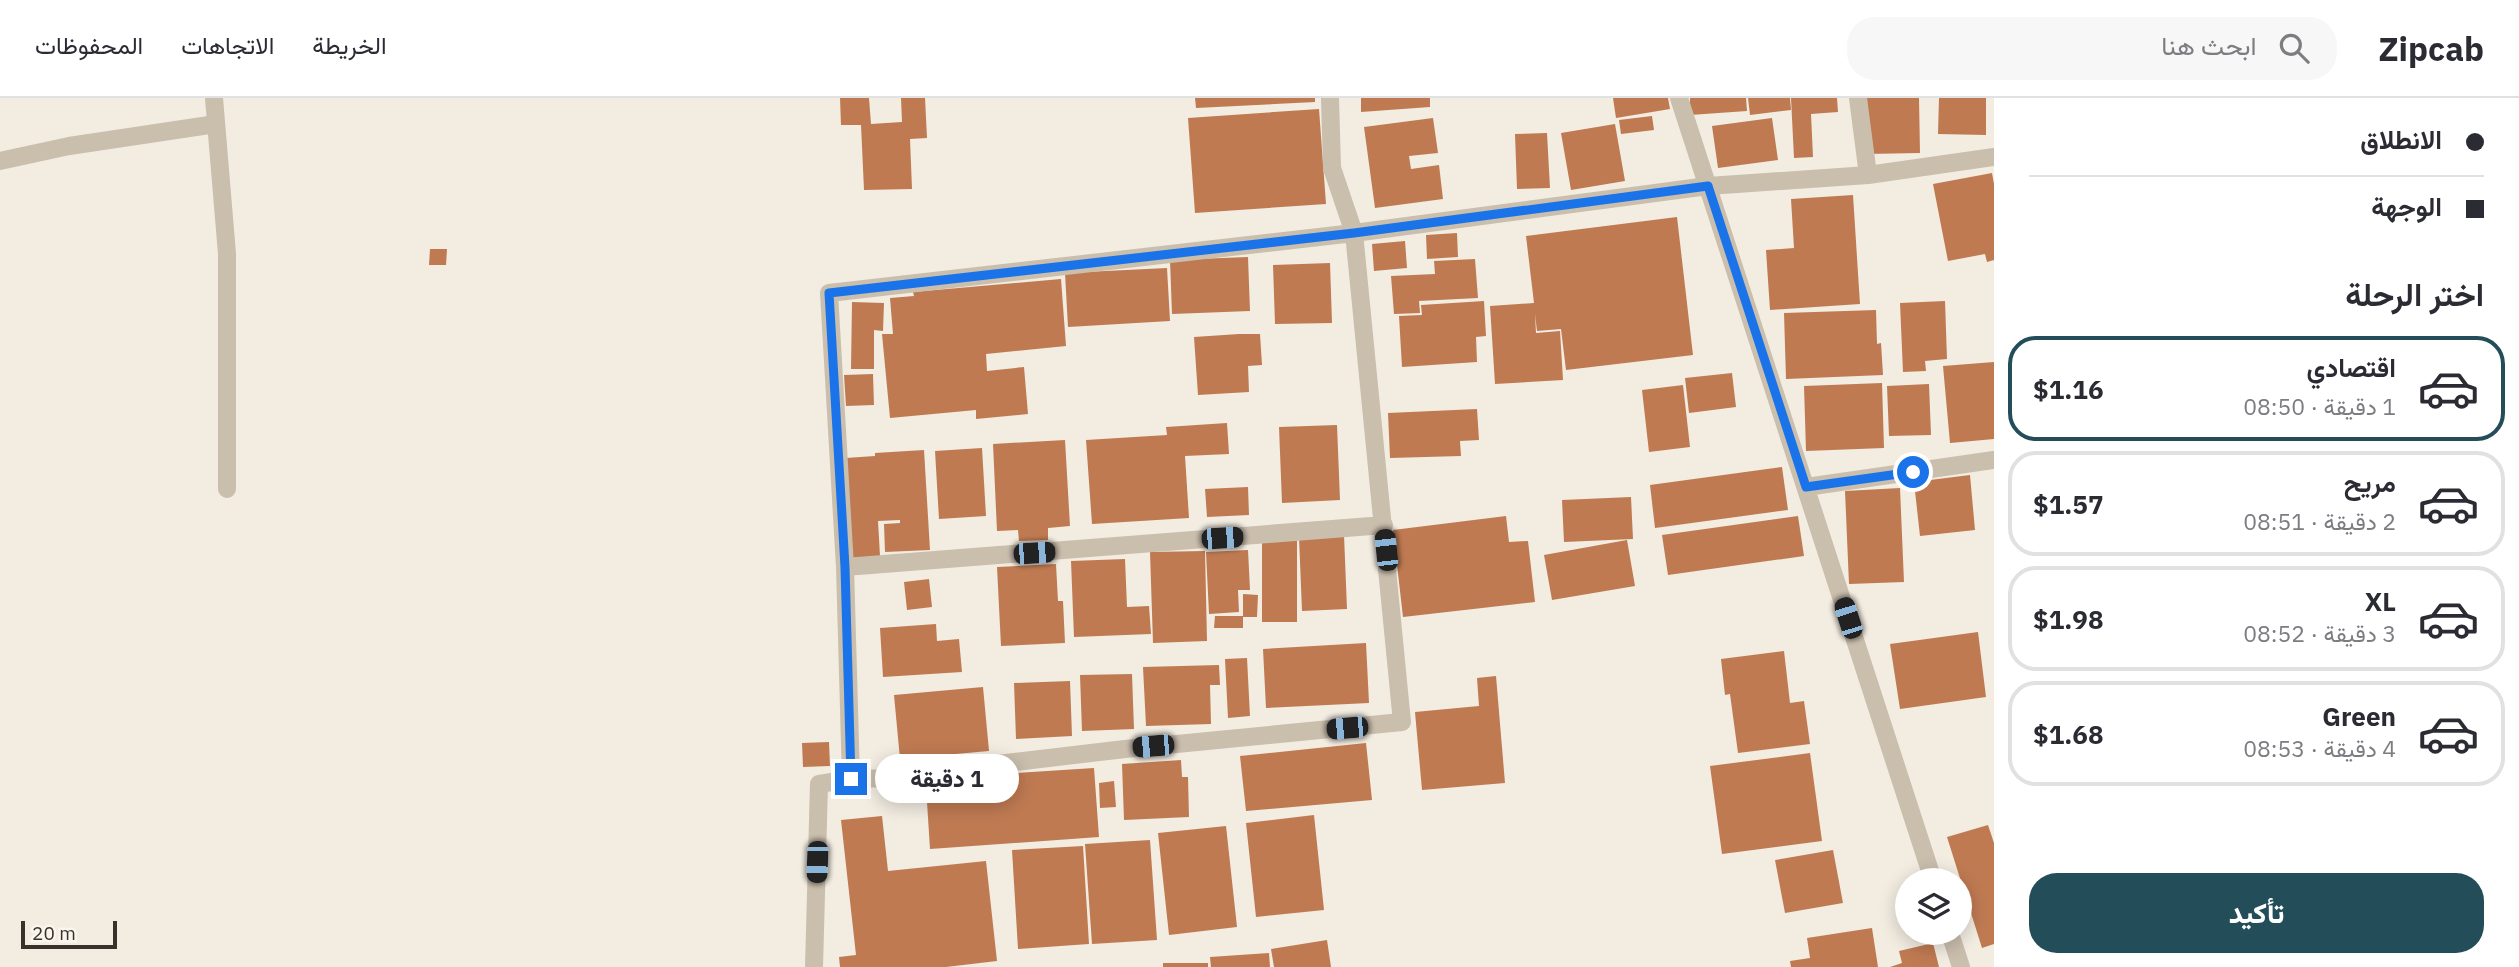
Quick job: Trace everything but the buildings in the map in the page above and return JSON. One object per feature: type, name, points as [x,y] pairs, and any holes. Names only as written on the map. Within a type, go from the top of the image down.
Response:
[{"type":"street","points":[[214,98],[227,254],[227,489]]},
{"type":"street","points":[[814,967],[819,784],[851,779],[976,776],[989,765],[1402,722],[1354,233],[1332,168],[1330,98]]},
{"type":"street","points":[[1679,98],[1929,868]]},
{"type":"street","points":[[1858,98],[1868,174]]},
{"type":"street","points":[[0,161],[69,146],[216,124]]},
{"type":"street","points":[[851,779],[845,567],[829,293],[1354,233],[1708,186],[1868,174],[1994,157]]},
{"type":"street","points":[[1806,487],[1994,460]]},
{"type":"street","points":[[845,567],[1384,526]]},
{"type":"street","points":[[1954,945],[1961,967]]},
{"type":"route","points":[[851,779],[845,567],[829,293],[1354,233],[1708,186],[1806,487],[1913,472]]}]
